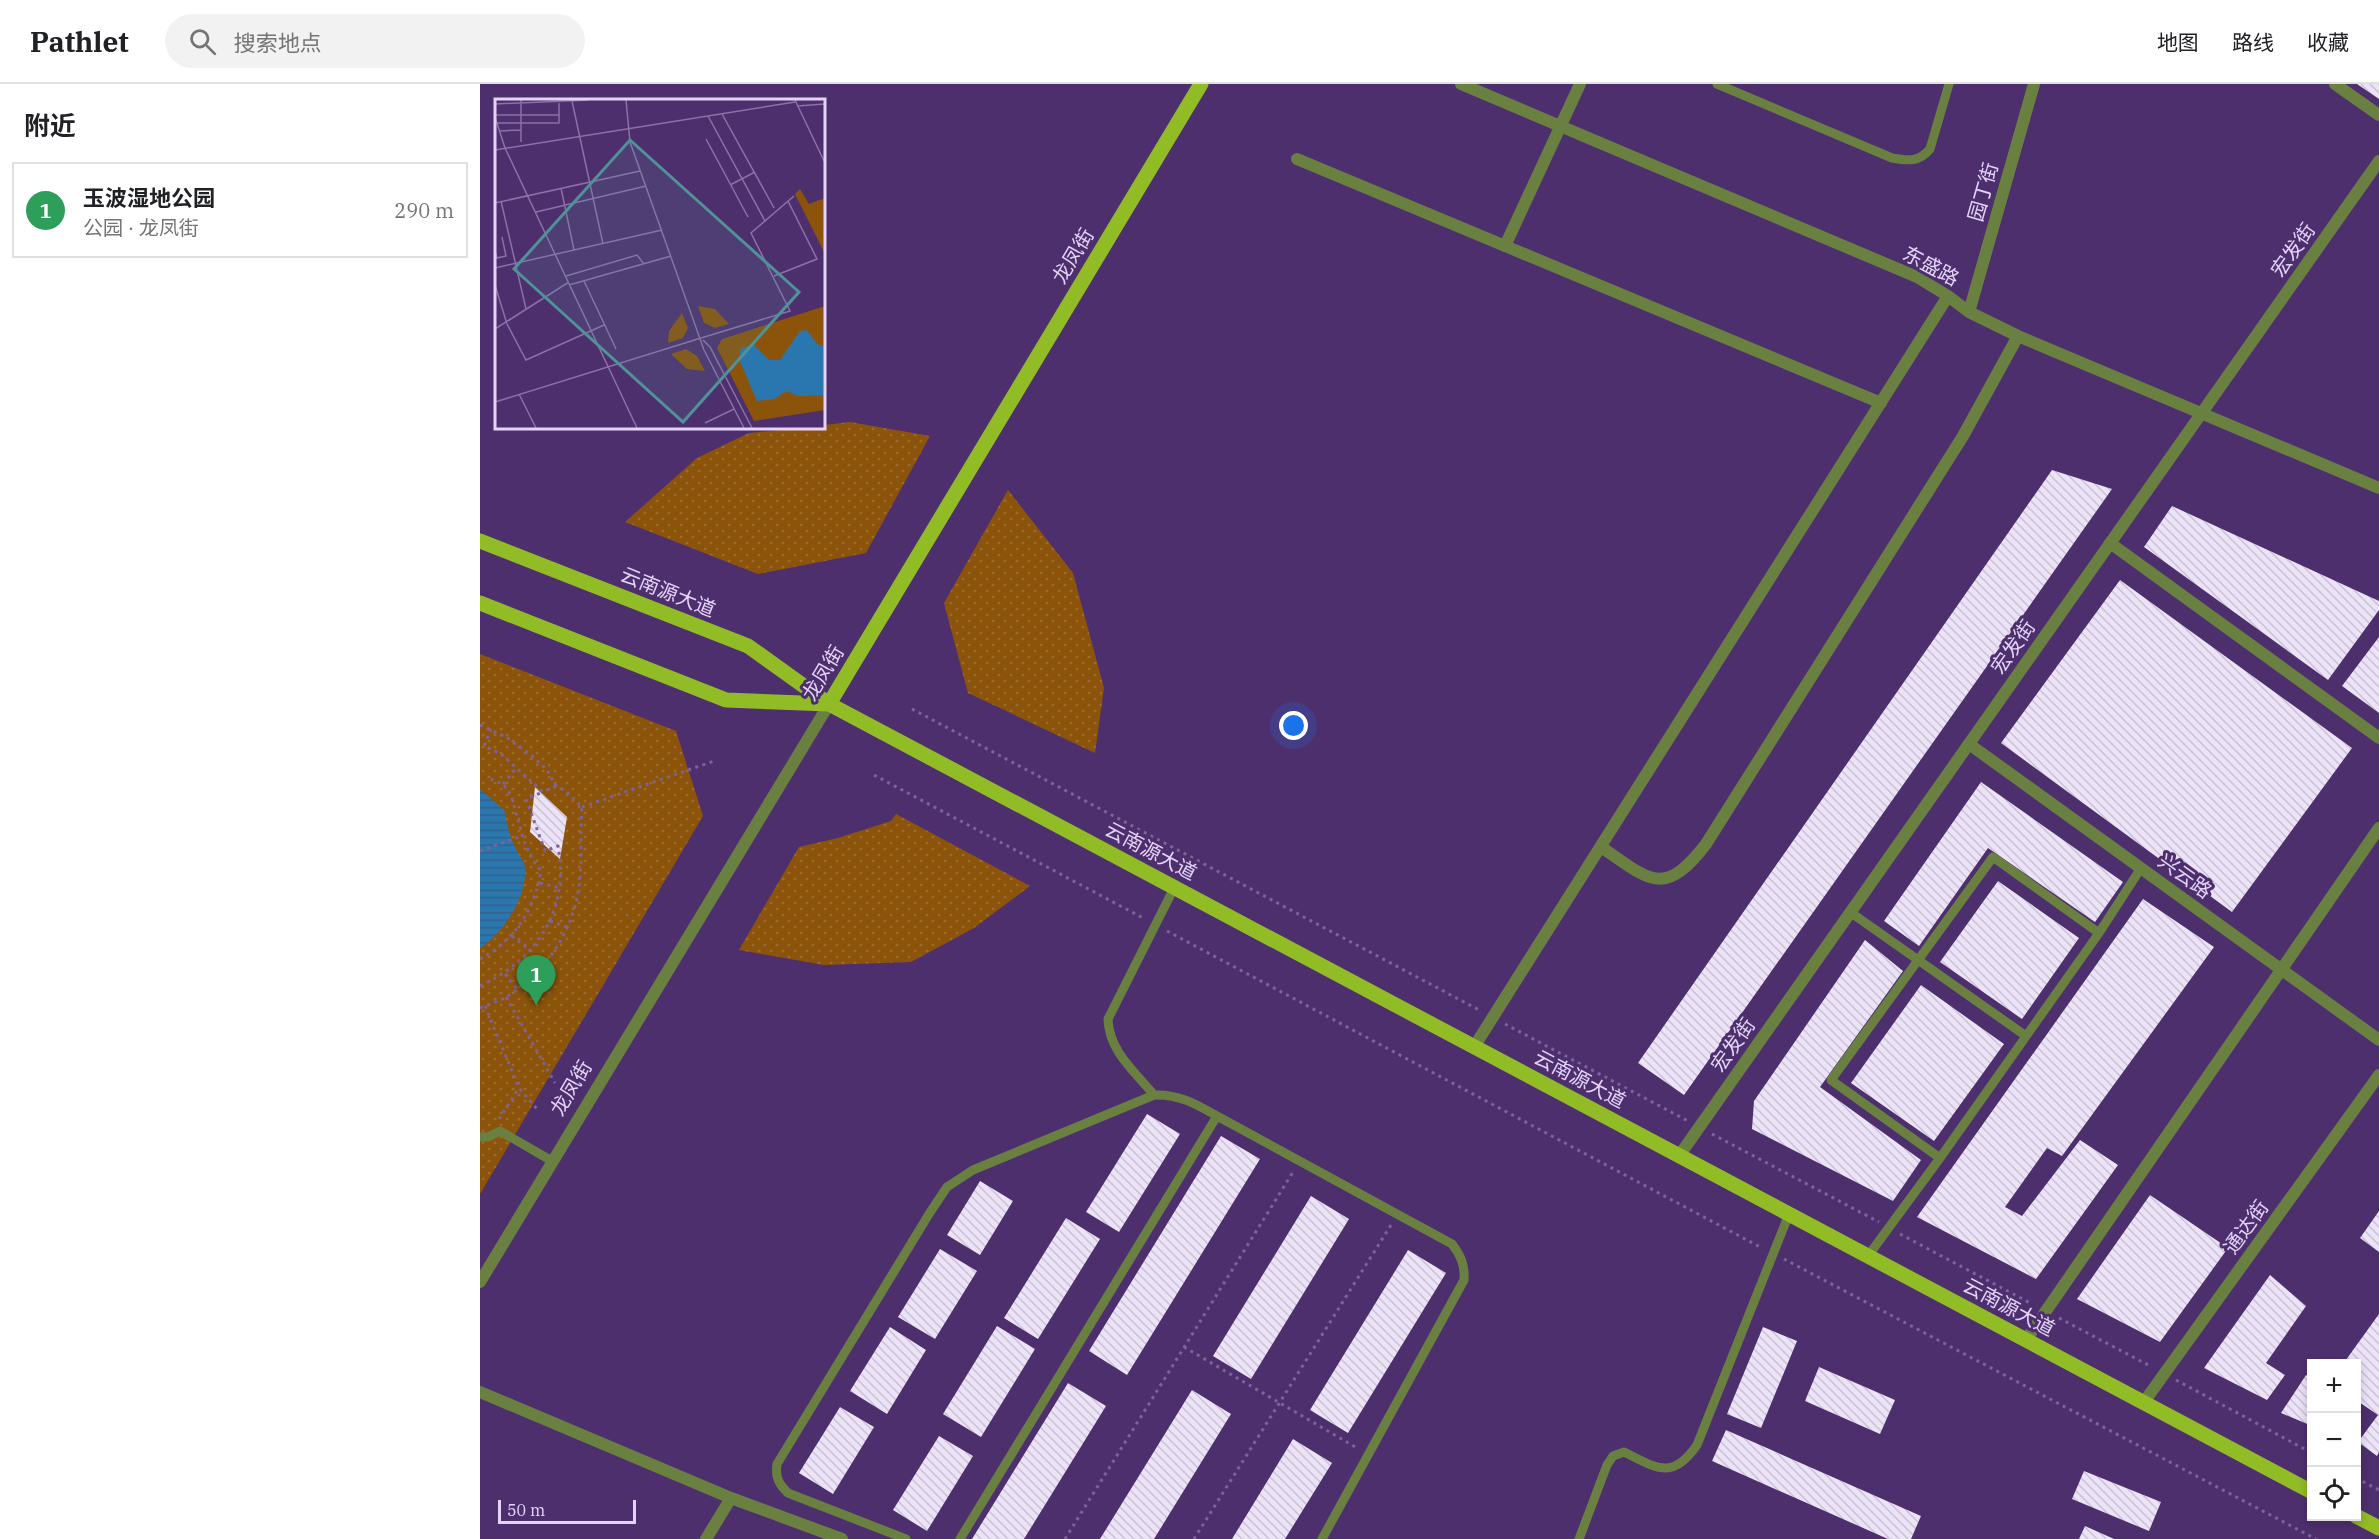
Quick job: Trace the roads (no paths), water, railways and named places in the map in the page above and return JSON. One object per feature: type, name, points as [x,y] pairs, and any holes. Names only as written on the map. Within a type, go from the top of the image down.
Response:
[{"type":"main road","name":"龙凤街","points":[[829,704],[1201,84]]},
{"type":"main road","name":"云南源大道","points":[[480,541],[748,646],[829,704],[2307,1488]]},
{"type":"main road","name":"云南源大道","points":[[480,603],[726,700],[829,704]]},
{"type":"main road","points":[[2361,1519],[2379,1528]]},
{"type":"street","name":"东盛路","points":[[1461,84],[1917,277],[1969,312],[2018,336],[2379,488]]},
{"type":"street","points":[[1505,246],[1580,84]]},
{"type":"street","name":"园丁街","points":[[1969,312],[2034,84]]},
{"type":"street","points":[[2335,84],[2379,115]]},
{"type":"street","points":[[1297,159],[1881,403]]},
{"type":"street","name":"宏发街","points":[[1679,1156],[2379,161]]},
{"type":"street","points":[[1474,1047],[1948,296]]},
{"type":"street","points":[[1601,847],[1651,879],[1666,879],[1680,873],[1693,861],[1706,844],[1963,436],[2018,336]]},
{"type":"street","points":[[2110,543],[2379,738]]},
{"type":"street","name":"龙凤街","points":[[480,1282],[829,704]]},
{"type":"street","name":"兴云路","points":[[1969,744],[2379,1040]]},
{"type":"street","points":[[2026,1340],[2379,828]]},
{"type":"street","name":"通达街","points":[[2144,1402],[2379,1075]]},
{"type":"street","points":[[480,1392],[731,1498],[842,1539]]},
{"type":"street","points":[[706,1539],[731,1498]]},
{"type":"lane","points":[[1717,84],[1892,158],[1907,161],[1924,157],[1930,149],[1949,84]]},
{"type":"lane","points":[[1940,1158],[1831,1080],[1993,857],[2099,933]]},
{"type":"lane","points":[[1868,1256],[2099,933],[2141,868]]},
{"type":"lane","points":[[1154,1095],[1113,1046],[1108,1019],[1174,888]]},
{"type":"lane","points":[[1850,912],[2025,1036]]},
{"type":"lane","points":[[906,1539],[788,1493],[778,1483],[777,1464],[947,1187],[973,1170],[1154,1095],[1168,1094],[1187,1099],[1398,1214],[1452,1244],[1461,1256],[1465,1270],[1464,1280],[1323,1539]]},
{"type":"lane","points":[[960,1539],[1217,1116]]},
{"type":"lane","points":[[484,1137],[500,1131],[552,1161]]},
{"type":"lane","points":[[1579,1539],[1607,1465],[1618,1452],[1624,1452],[1650,1465],[1668,1468],[1679,1466],[1696,1446],[1789,1214]]},
{"type":"water","points":[[480,789],[505,811],[510,834],[524,864],[525,880],[512,914],[497,934],[480,948]]},
{"type":"place","name":"玉波湿地公园","points":[[536,1005]]}]
